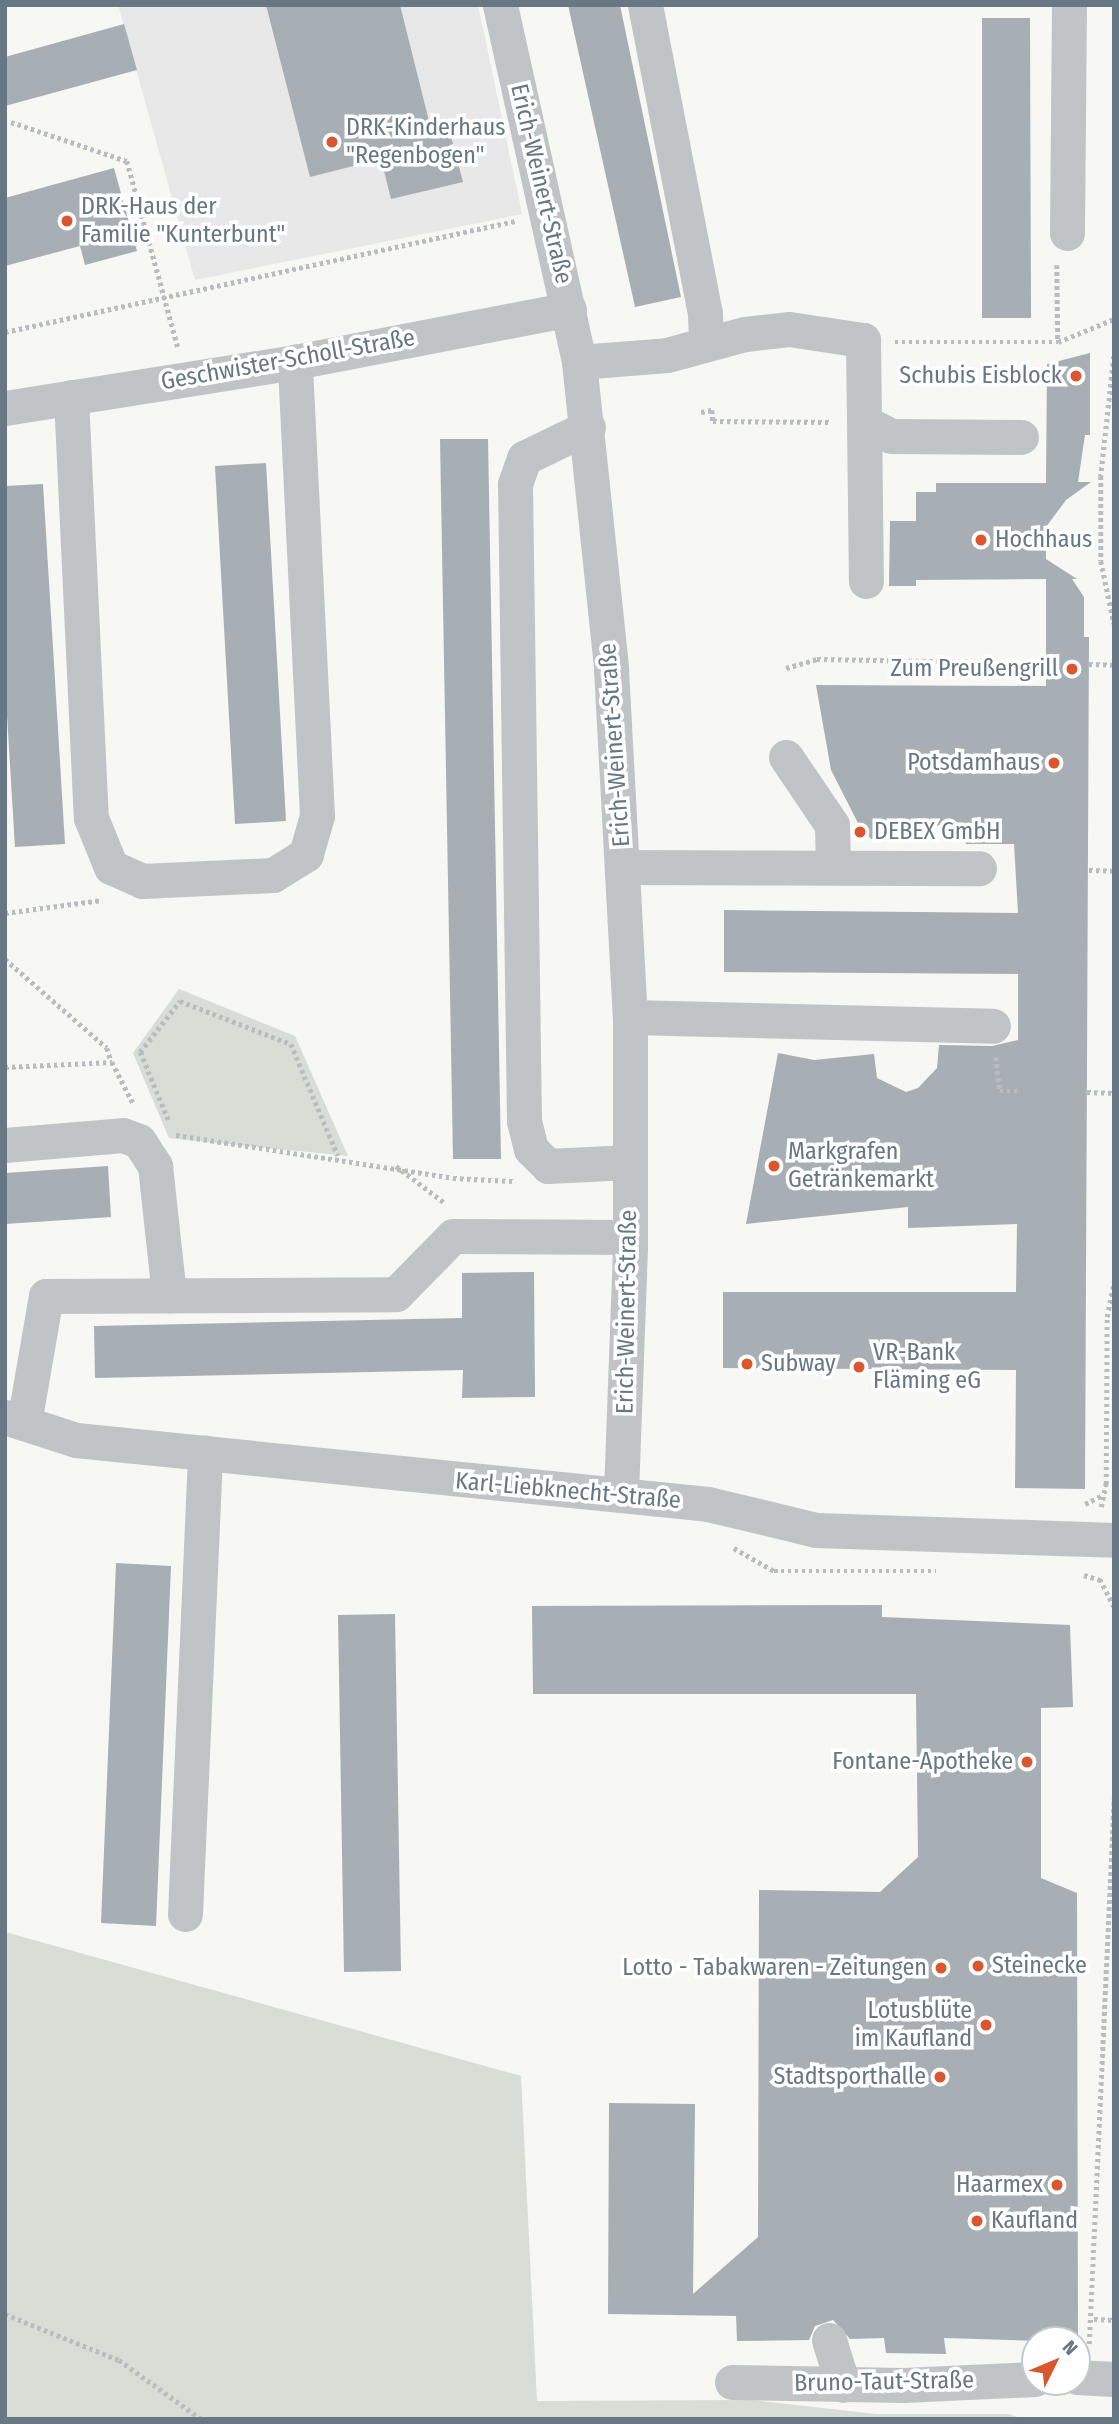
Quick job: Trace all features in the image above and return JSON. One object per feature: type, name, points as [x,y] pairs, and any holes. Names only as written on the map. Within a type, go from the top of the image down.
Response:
[{"type":"street","name":"Erich-Weinert-Straße","points":[[500,5],[579,362],[588,427],[611,669],[630,1017],[629,1237],[621,1495]]},
{"type":"street","points":[[645,5],[705,313],[706,344]]},
{"type":"street","points":[[1067,233],[1069,5]]},
{"type":"street","name":"Geschwister-Scholl-Straße","points":[[5,408],[295,362],[569,309]]},
{"type":"street","points":[[579,362],[667,355],[706,344],[789,330],[863,340],[866,581]]},
{"type":"street","points":[[71,397],[91,818],[110,867],[142,881],[273,876],[306,854],[317,816],[295,362]]},
{"type":"street","points":[[864,422],[891,436],[1021,437]]},
{"type":"street","points":[[588,427],[524,458],[515,484],[524,1121],[531,1149],[548,1166],[629,1162]]},
{"type":"street","points":[[786,757],[832,825],[833,867]]},
{"type":"street","points":[[622,867],[979,868]]},
{"type":"street","points":[[630,1017],[993,1026]]},
{"type":"street","points":[[5,1145],[139,1135],[155,1166],[169,1295]]},
{"type":"street","name":"Karl-Liebknecht-Straße","points":[[629,1237],[453,1236],[396,1294],[46,1296],[14,1420],[76,1440],[708,1504],[816,1530],[1107,1540]]},
{"type":"street","points":[[185,1914],[205,1452]]},
{"type":"street","points":[[829,2340],[843,2385]]},
{"type":"street","name":"Bruno-Taut-Straße","points":[[732,2382],[843,2385],[1021,2379]]},
{"type":"path","points":[[11,122],[127,161],[187,378]]},
{"type":"path","points":[[5,332],[547,214]]},
{"type":"path","points":[[863,340],[1058,342],[1114,319]]},
{"type":"path","points":[[1114,356],[1101,549],[1114,624]]},
{"type":"path","points":[[701,412],[712,410],[713,421],[864,422]]},
{"type":"path","points":[[786,668],[817,659],[1046,663]]},
{"type":"path","points":[[1089,664],[1114,665]]},
{"type":"path","points":[[1089,870],[1114,871]]},
{"type":"path","points":[[5,913],[121,897],[142,881]]},
{"type":"path","points":[[5,959],[107,1048],[112,1062],[133,1093],[139,1135],[174,1135],[339,1157],[395,1165],[453,1178],[518,1181]]},
{"type":"path","points":[[174,1135],[140,1052],[180,1001],[291,1044],[339,1157]]},
{"type":"path","points":[[993,1026],[1000,1091],[1017,1091]]},
{"type":"path","points":[[5,1067],[112,1062]]},
{"type":"path","points":[[1087,1092],[1114,1093]]},
{"type":"path","points":[[395,1165],[487,1236]]},
{"type":"path","points":[[1114,1281],[1107,1318],[1107,1540],[1100,1580],[1114,1607]]},
{"type":"path","points":[[1106,1484],[1114,1484]]},
{"type":"path","points":[[1091,2377],[1114,1797]]},
{"type":"path","points":[[5,2314],[119,2360],[201,2419]]},
{"type":"path","points":[[1094,2319],[1114,2320]]},
{"type":"shaded area","name":"DRK-Kinderhaus \"Regenbogen\"","points":[[118,5],[478,5],[522,214],[195,280]]},
{"type":"shaded area","points":[[179,989],[295,1036],[348,1156],[169,1138],[133,1053]]},
{"type":"shaded area","points":[[5,1932],[521,2076],[537,2401],[752,2400],[876,2414],[1008,2414],[1023,2419],[5,2419]]},
{"type":"building","points":[[266,5],[400,5],[430,125],[447,121],[463,182],[391,199],[381,159],[310,177]]},
{"type":"building","points":[[568,5],[620,5],[681,297],[635,307]]},
{"type":"building","points":[[982,18],[1030,18],[1031,318],[982,318]]},
{"type":"building","points":[[124,24],[137,70],[5,106],[5,57]]},
{"type":"building","name":"DRK-Haus der Familie \"Kunterbunt\"","points":[[114,168],[137,251],[85,265],[80,246],[5,266],[5,198]]},
{"type":"building","points":[[1090,353],[1090,435],[1085,435],[1078,482],[1091,482],[1066,500],[1046,527],[1046,559],[1077,579],[1072,579],[1084,597],[1084,637],[1089,637],[1085,1489],[1015,1488],[1016,1370],[723,1368],[723,1292],[1016,1292],[1017,1224],[908,1228],[908,1207],[746,1224],[778,1053],[814,1060],[874,1054],[877,1078],[906,1092],[918,1088],[937,1068],[939,1045],[992,1046],[1018,1040],[1018,974],[724,972],[724,910],[1018,913],[1014,844],[966,844],[955,822],[871,839],[860,827],[831,770],[816,685],[1046,686],[1046,579],[916,580],[916,586],[889,586],[890,521],[916,521],[916,492],[936,492],[936,483],[1046,483],[1047,364]]},
{"type":"building","points":[[440,439],[488,439],[501,1159],[453,1159]]},
{"type":"building","points":[[266,463],[286,821],[235,824],[215,466]]},
{"type":"building","points":[[43,484],[65,844],[15,847],[5,683],[5,486]]},
{"type":"building","points":[[108,1166],[111,1217],[5,1224],[5,1173]]},
{"type":"building","points":[[534,1272],[535,1397],[462,1398],[463,1370],[95,1378],[94,1326],[462,1318],[462,1273]]},
{"type":"building","points":[[116,1563],[171,1566],[156,1926],[101,1923]]},
{"type":"building","points":[[882,1605],[882,1617],[1070,1625],[1073,1707],[1041,1708],[1041,1878],[1077,1893],[1078,2326],[1021,2326],[1021,2340],[944,2338],[946,2354],[886,2353],[884,2338],[850,2339],[833,2320],[815,2326],[809,2340],[737,2341],[736,2316],[608,2314],[609,2103],[695,2104],[693,2294],[758,2237],[759,1890],[880,1892],[918,1857],[916,1694],[533,1694],[532,1606]]},
{"type":"building","points":[[395,1614],[401,1971],[344,1972],[338,1615]]},
{"type":"place","name":"DRK-Kinderhaus \"Regenbogen\"","points":[[332,142]]},
{"type":"place","name":"DRK-Haus der Familie \"Kunterbunt\"","points":[[67,221]]},
{"type":"place","name":"Schubis Eisblock","points":[[1076,376]]},
{"type":"place","name":"Hochhaus","points":[[981,540]]},
{"type":"place","name":"Zum Preußengrill","points":[[1072,669]]},
{"type":"place","name":"Potsdamhaus","points":[[1054,763]]},
{"type":"place","name":"DEBEX GmbH","points":[[860,832]]},
{"type":"place","name":"Markgrafen Getränkemarkt","points":[[774,1166]]},
{"type":"place","name":"Subway","points":[[747,1364]]},
{"type":"place","name":"VR-Bank Fläming eG","points":[[859,1367]]},
{"type":"place","name":"Fontane-Apotheke","points":[[1027,1762]]},
{"type":"place","name":"Steinecke","points":[[978,1966]]},
{"type":"place","name":"Lotto - Tabakwaren - Zeitungen","points":[[941,1968]]},
{"type":"place","name":"Lotusblüte im Kaufland","points":[[986,2025]]},
{"type":"place","name":"Stadtsporthalle","points":[[940,2077]]},
{"type":"place","name":"Haarmex","points":[[1057,2185]]},
{"type":"place","name":"Kaufland","points":[[977,2221]]}]
